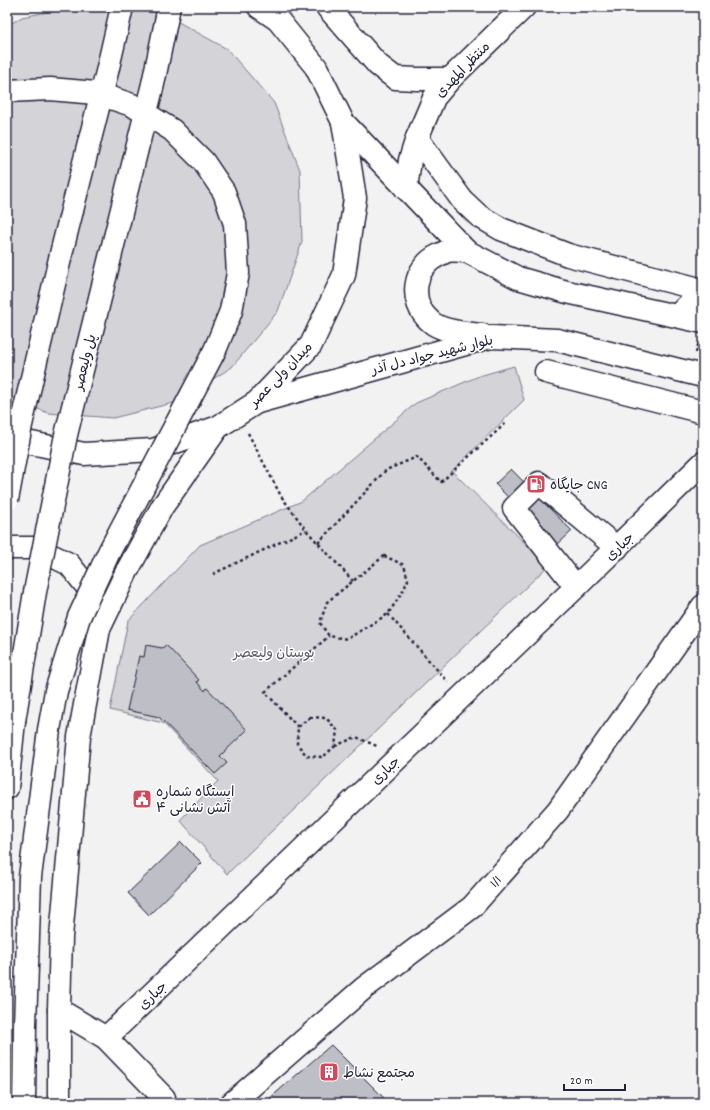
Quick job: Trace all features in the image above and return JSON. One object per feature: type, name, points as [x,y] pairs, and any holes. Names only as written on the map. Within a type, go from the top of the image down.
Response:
[{"type":"main road","points":[[7,500],[24,410],[122,7]]},
{"type":"main road","name":"پل ولیعصر","points":[[7,788],[14,721],[35,592],[66,435],[151,91],[169,7]]},
{"type":"main road","name":"میدان ولی عصر","points":[[7,434],[17,440],[84,454],[153,450],[218,427],[257,402],[311,345],[344,275],[355,198],[342,122],[316,67],[275,14],[259,7]]},
{"type":"main road","points":[[328,7],[378,65],[395,78],[450,79]]},
{"type":"main road","name":"منتظر المهدی","points":[[406,189],[410,160],[417,138],[434,98],[450,79],[524,7]]},
{"type":"main road","points":[[7,91],[50,89],[96,93],[132,105],[172,130],[203,161],[224,192],[235,224],[238,273],[231,311],[215,350],[109,552],[79,617],[56,691],[49,730],[30,877],[24,1103]]},
{"type":"main road","points":[[342,122],[466,251],[518,278],[567,292],[677,316],[701,330]]},
{"type":"main road","points":[[417,138],[462,200],[479,216],[501,229],[568,255],[703,290]]},
{"type":"main road","points":[[466,251],[448,251],[431,259],[420,272],[415,290],[419,308],[430,322],[446,330],[491,337]]},
{"type":"main road","points":[[677,316],[703,290]]},
{"type":"main road","name":"بلوار شهید جواد دل آذر","points":[[257,402],[491,337],[557,340],[697,374]]},
{"type":"main road","points":[[546,372],[703,412]]},
{"type":"main road","points":[[59,1103],[61,937],[79,737],[99,629],[127,571],[162,507],[218,427]]},
{"type":"main road","name":"جباری","points":[[106,1038],[617,548],[703,462]]},
{"type":"main road","points":[[576,587],[514,508],[539,483],[617,548]]},
{"type":"main road","points":[[7,548],[36,548],[69,564],[92,593],[99,629]]},
{"type":"main road","name":"1/1","points":[[232,1103],[364,988],[472,907],[558,810],[703,606]]},
{"type":"main road","points":[[59,1010],[106,1038],[164,1098],[164,1103]]},
{"type":"path","points":[[697,374],[701,330]]},
{"type":"path","points":[[238,414],[281,496],[306,530],[353,581]]},
{"type":"path","points":[[318,543],[386,470],[417,457],[441,482],[507,422]]},
{"type":"path","points":[[213,574],[306,530]]},
{"type":"path","points":[[298,727],[264,692],[329,636],[347,638],[388,614],[403,591],[408,580],[404,565],[384,556],[327,602],[320,623],[329,636]]},
{"type":"path","points":[[388,614],[461,698]]},
{"type":"path","points":[[335,746],[337,730],[326,718],[310,717],[298,727],[297,744],[307,756],[323,757],[335,746],[356,737],[401,756]]},
{"type":"green space","points":[[73,7],[117,7],[164,14],[227,49],[274,103],[300,170],[302,242],[278,311],[232,367],[177,402],[113,418],[48,413],[7,396],[7,26],[22,17]]},
{"type":"green space","name":"بوستان ولیعصر","points":[[514,366],[524,400],[452,471],[548,566],[227,874],[180,820],[218,781],[163,723],[110,710],[128,621],[200,545],[302,501],[416,403],[479,376]]},
{"type":"building","points":[[511,469],[572,531],[556,546],[495,484]]},
{"type":"building","points":[[146,645],[162,648],[166,645],[199,680],[197,682],[205,691],[207,688],[247,730],[220,756],[227,763],[215,774],[159,717],[127,710],[139,656],[144,657]]},
{"type":"building","points":[[181,842],[202,863],[149,915],[128,893]]},
{"type":"building","name":"مجتمع نشاط","points":[[331,1045],[389,1103],[273,1103],[269,1099]]},
{"type":"place","name":"جایگاه CNG","points":[[536,484]]},
{"type":"place","name":"ایستگاه شماره ۴ آتش نشانی","points":[[142,799]]},
{"type":"place","name":"مجتمع نشاط","points":[[329,1072]]}]
